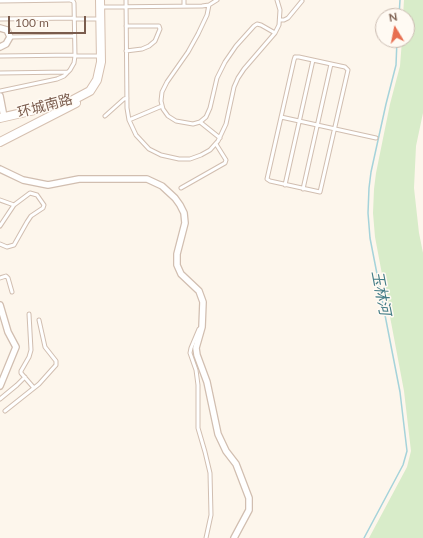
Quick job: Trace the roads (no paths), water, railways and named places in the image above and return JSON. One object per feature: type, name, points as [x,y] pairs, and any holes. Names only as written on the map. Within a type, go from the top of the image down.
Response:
[{"type":"main road","name":"环城南路","points":[[2,117],[56,110],[75,104],[90,91],[99,74],[101,56],[100,4]]},
{"type":"main road","points":[[0,142],[56,110]]},
{"type":"street","points":[[0,28],[7,30],[10,37],[6,44],[0,47]]},
{"type":"street","points":[[0,96],[2,117]]},
{"type":"street","points":[[0,169],[23,180],[48,185],[79,179],[141,179],[152,181],[162,186],[177,200],[184,213],[185,226],[176,261],[181,274],[196,287],[203,302],[202,327],[196,352],[207,382],[216,429],[224,446],[236,464],[250,498],[249,510],[234,538]]},
{"type":"street","points":[[0,305],[8,332],[16,347],[0,386]]},
{"type":"lane","points":[[126,0],[127,98],[129,120],[136,135],[144,145],[167,158],[179,160],[196,157],[206,153],[220,138],[226,124],[234,87],[238,78],[275,33],[280,20],[280,10],[277,0]]},
{"type":"lane","points":[[184,0],[184,6]]},
{"type":"lane","points":[[100,4],[126,7],[184,6],[209,5],[217,0]]},
{"type":"lane","points":[[0,1],[73,1],[75,55],[72,66],[68,72],[57,79],[0,91]]},
{"type":"lane","points":[[280,20],[288,18],[302,1]]},
{"type":"lane","points":[[209,5],[207,15],[193,43],[164,87],[162,106],[166,114],[176,121],[190,124],[200,122],[206,118],[214,87],[221,70],[236,46],[257,24],[275,33]]},
{"type":"lane","points":[[0,19],[100,19]]},
{"type":"lane","points":[[126,26],[159,26],[160,29],[154,41],[149,46],[138,50],[126,51]]},
{"type":"lane","points":[[10,37],[74,36]]},
{"type":"lane","points":[[0,56],[101,56]]},
{"type":"lane","points":[[299,57],[331,64],[346,68],[348,70],[321,191],[319,192],[303,189],[270,181],[267,179],[294,59],[299,57]]},
{"type":"lane","points":[[285,185],[313,60]]},
{"type":"lane","points":[[303,189],[331,64]]},
{"type":"lane","points":[[0,73],[68,72]]},
{"type":"lane","points":[[105,116],[127,98]]},
{"type":"lane","points":[[129,120],[162,106]]},
{"type":"lane","points":[[281,117],[376,138]]},
{"type":"lane","points":[[200,122],[220,138]]},
{"type":"lane","points":[[181,188],[226,163],[226,160],[216,144]]},
{"type":"lane","points":[[0,226],[8,211],[30,193],[37,195],[44,205],[43,208],[31,216],[14,245],[7,247],[0,244]]},
{"type":"lane","points":[[0,200],[14,205]]},
{"type":"lane","points":[[0,278],[6,276],[8,278],[12,292]]},
{"type":"lane","points":[[29,314],[31,350],[21,373],[34,388]]},
{"type":"lane","points":[[5,411],[34,388],[57,363],[45,347],[39,320]]},
{"type":"lane","points":[[202,327],[199,330],[190,353],[196,370],[198,385],[198,428],[210,473],[211,519],[206,538]]},
{"type":"lane","points":[[0,399],[24,377]]},
{"type":"waterway","name":"玉林河","points":[[400,0],[400,8]]},
{"type":"waterway","name":"玉林河","points":[[364,538],[403,465],[407,451],[400,392],[370,238],[368,213],[371,172],[396,65],[397,48]]}]
